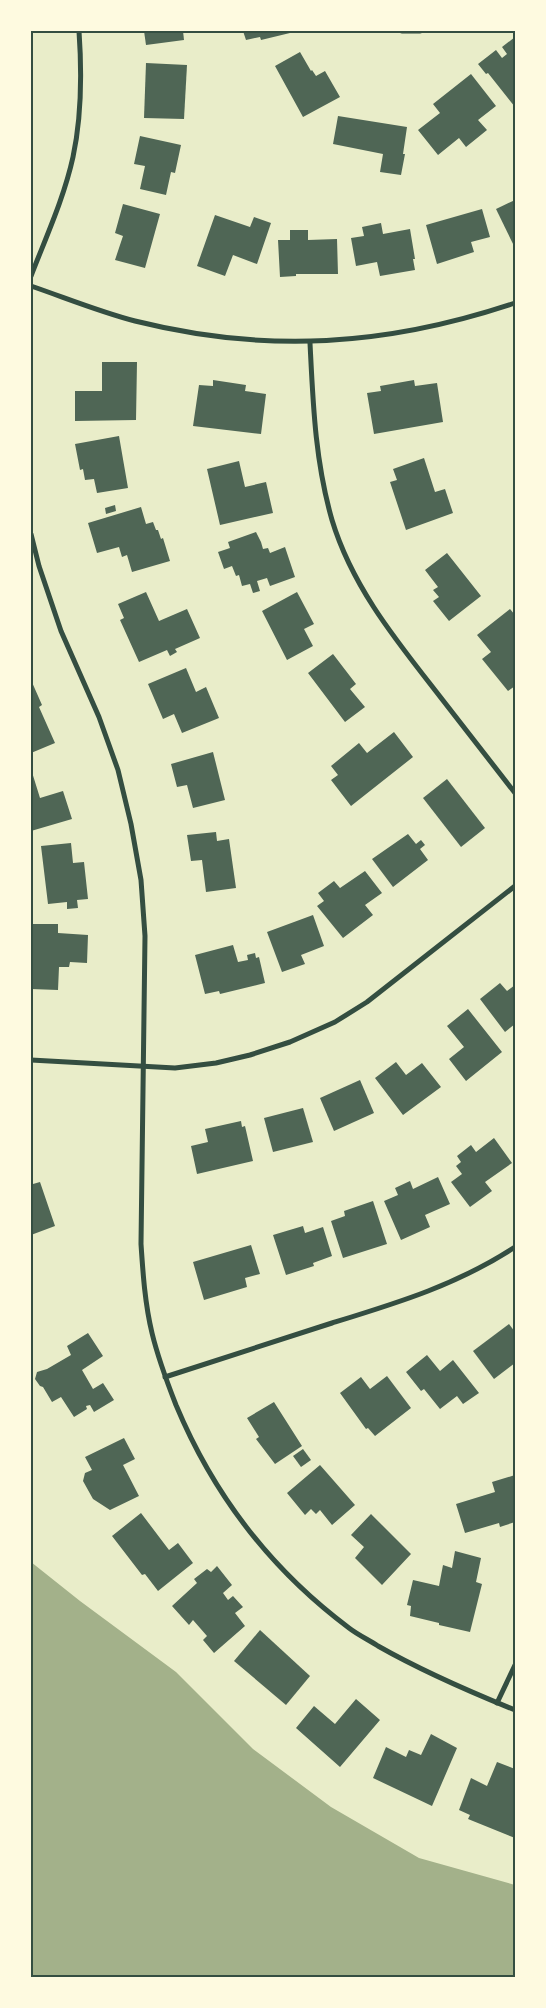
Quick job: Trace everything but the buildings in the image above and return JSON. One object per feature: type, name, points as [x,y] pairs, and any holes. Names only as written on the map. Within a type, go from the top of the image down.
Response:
[{"type":"street","points":[[31,276],[65,188],[73,157],[80,119],[82,74],[79,31]]},
{"type":"street","points":[[402,31],[420,31]]},
{"type":"street","points":[[31,286],[134,321],[198,335],[252,341],[310,343],[389,335],[476,316],[515,303]]},
{"type":"street","points":[[310,343],[314,426],[320,474],[332,521],[359,584],[384,625],[515,793]]},
{"type":"street","points":[[31,534],[39,566],[61,631],[99,717],[118,770],[131,824],[141,880],[145,936],[141,1244],[144,1289],[152,1334],[165,1377],[188,1432],[211,1476],[236,1516],[266,1553],[308,1595],[350,1629],[410,1664],[515,1710]]},
{"type":"street","points":[[31,1060],[144,1068],[175,1068],[216,1063],[250,1055],[290,1042],[335,1022],[367,1002],[515,886]]},
{"type":"street","points":[[165,1377],[412,1298],[447,1285],[479,1269],[515,1247]]},
{"type":"street","points":[[497,1703],[515,1665]]},
{"type":"shaded area","points":[[31,1562],[176,1672],[253,1749],[331,1807],[419,1858],[515,1885],[515,1977],[31,1977]]}]
